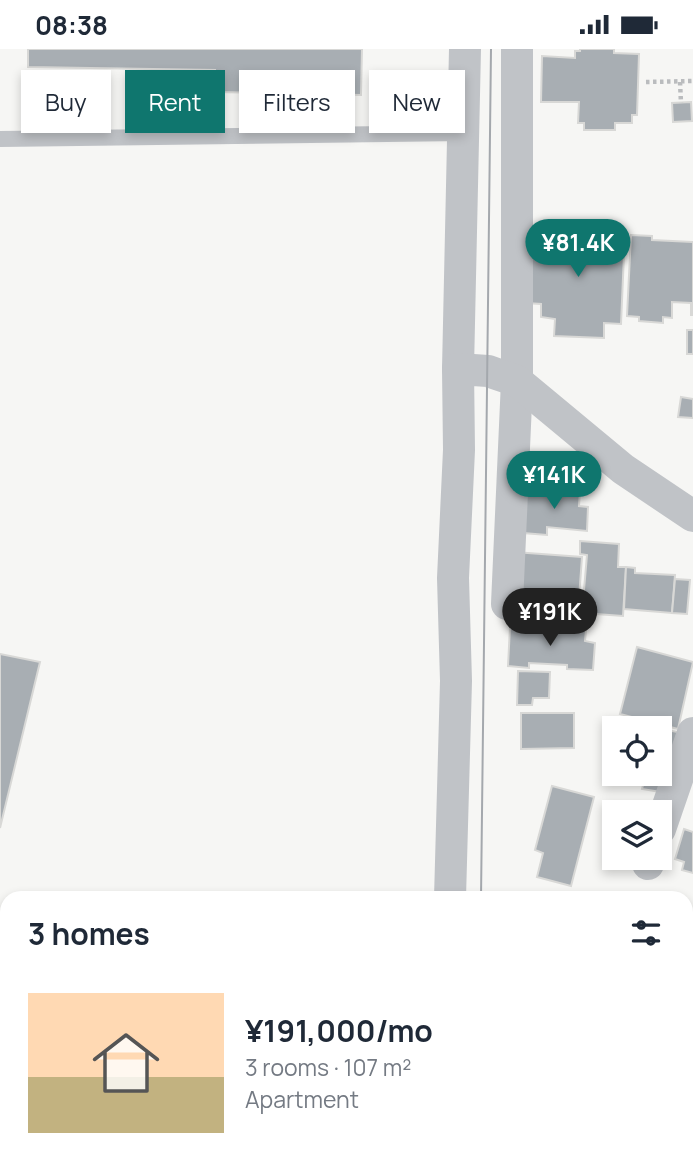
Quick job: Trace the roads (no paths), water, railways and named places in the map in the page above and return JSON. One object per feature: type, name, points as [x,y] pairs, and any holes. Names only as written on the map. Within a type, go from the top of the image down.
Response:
[{"type":"street","points":[[464,70],[465,49]]},
{"type":"street","points":[[507,604],[517,381],[517,49]]},
{"type":"street","points":[[450,891],[456,681],[453,578],[459,450],[463,133]]},
{"type":"street","points":[[458,369],[488,371],[517,381],[623,469],[693,516]]},
{"type":"street","points":[[670,800],[693,733]]},
{"type":"lane","points":[[0,139],[463,133]]},
{"type":"tram line","points":[[481,891],[491,49]]}]
